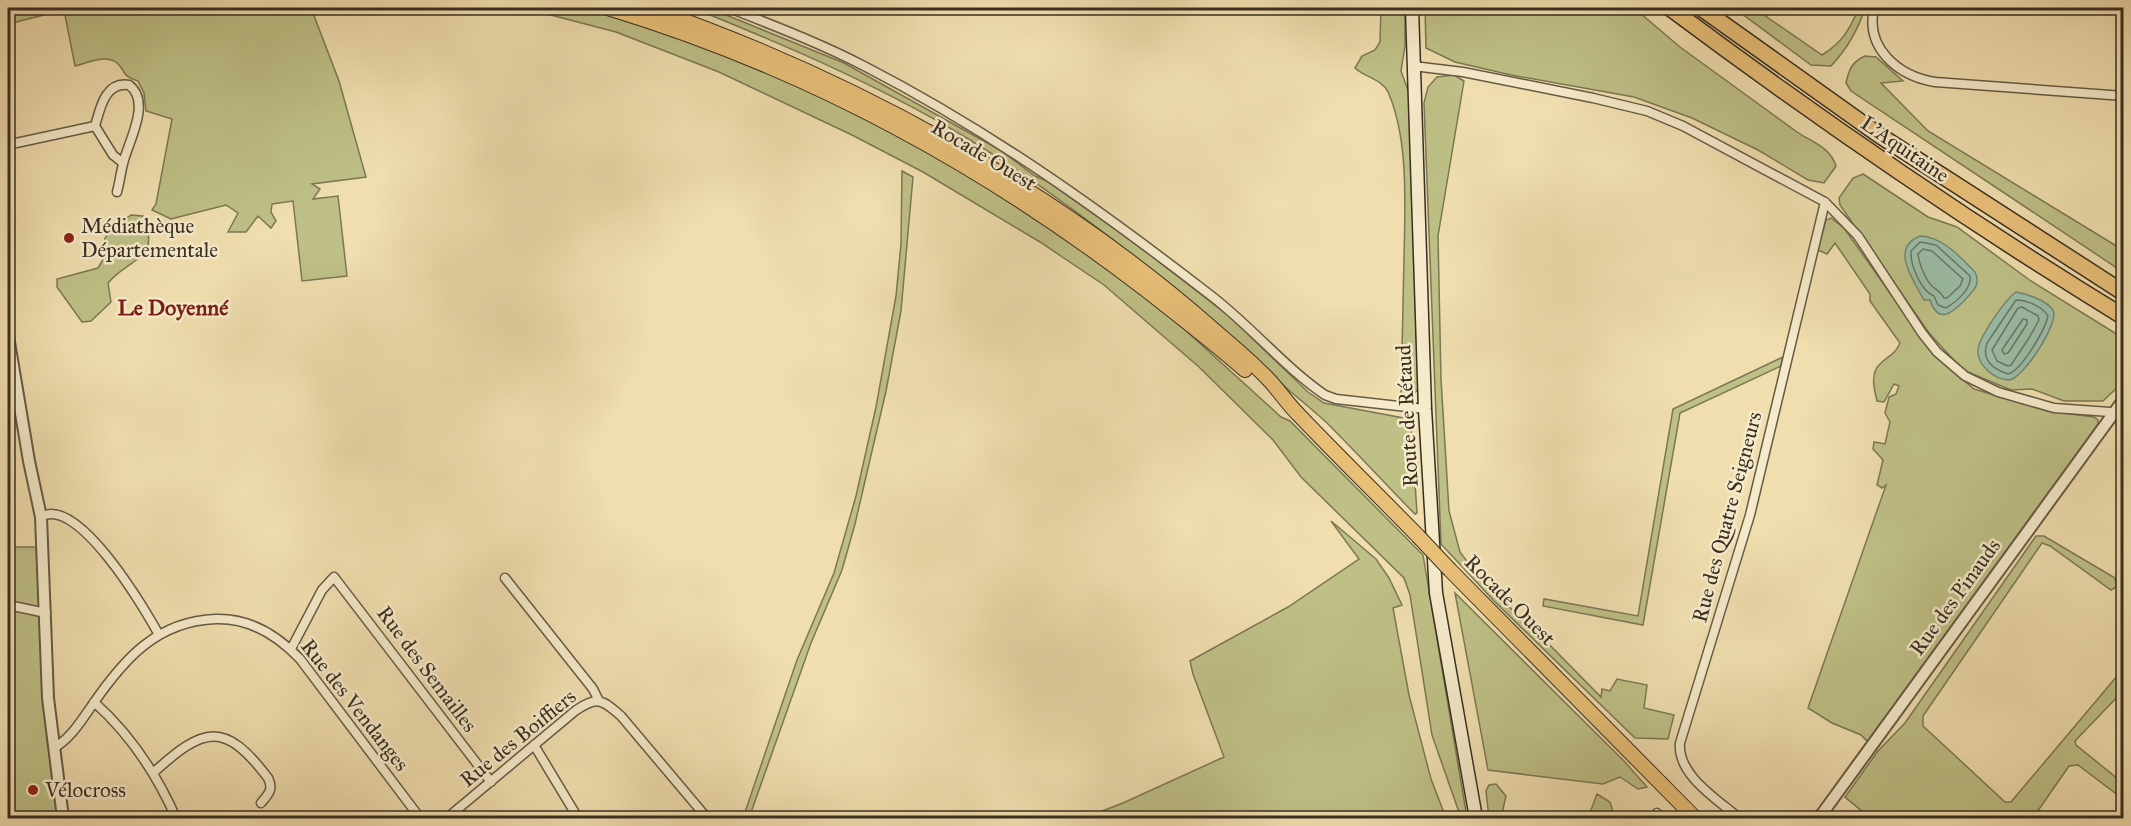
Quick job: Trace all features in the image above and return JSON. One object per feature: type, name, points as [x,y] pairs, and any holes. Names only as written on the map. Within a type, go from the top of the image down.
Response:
[{"type":"highway","name":"L'Aquitaine","points":[[1670,8],[1835,127],[1982,226],[2124,317]]},
{"type":"highway","name":"L'Aquitaine","points":[[1701,8],[1879,135],[2124,293]]},
{"type":"main road","name":"Rocade Ouest","points":[[608,8],[690,33],[767,64],[947,155],[1098,253],[1201,333],[1295,411]]},
{"type":"main road","name":"Rocade Ouest","points":[[649,8],[760,49],[835,83],[915,124],[984,165],[1107,244],[1240,353],[1270,381],[1295,411],[1695,819]]},
{"type":"main road","name":"Route de Rétaud","points":[[1412,8],[1425,409],[1436,593],[1476,819]]},
{"type":"street","points":[[729,8],[798,34],[865,66],[1014,152],[1212,296],[1325,395],[1358,403],[1425,409]]},
{"type":"street","points":[[1874,8],[1872,28],[1878,45],[1890,60],[1912,76],[1945,83],[2124,96]]},
{"type":"street","points":[[1413,66],[1463,72],[1647,111],[1683,126],[1825,202],[1858,236],[1937,352],[1965,376],[1998,392],[2055,408],[2119,412]]},
{"type":"street","points":[[117,192],[138,111],[138,102],[133,88],[124,84],[114,87],[109,92],[102,103],[95,126],[113,155],[123,163]]},
{"type":"street","points":[[8,143],[95,126]]},
{"type":"street","name":"Rue des Quatre Seigneurs","points":[[1739,819],[1684,768],[1679,756],[1680,743],[1750,514],[1825,202]]},
{"type":"street","points":[[8,336],[41,517],[48,698],[63,819]]},
{"type":"street","name":"Rue des Pinauds","points":[[1819,819],[2119,412],[2124,399]]},
{"type":"street","points":[[41,517],[46,513],[59,515],[93,540],[130,586],[159,635]]},
{"type":"street","name":"Rue des Semailles","points":[[291,649],[322,590],[334,577],[491,782]]},
{"type":"street","points":[[505,578],[593,689],[599,701]]},
{"type":"street","points":[[8,605],[46,614]]},
{"type":"street","name":"Rue des Vendanges","points":[[54,748],[72,734],[125,663],[159,635],[185,623],[222,619],[256,627],[291,649],[420,819]]},
{"type":"street","name":"Rue des Boiffiers","points":[[447,819],[587,703],[599,701],[604,702],[621,716],[707,819]]},
{"type":"street","points":[[94,702],[131,743],[153,773],[176,819]]},
{"type":"street","points":[[153,773],[191,743],[202,738],[222,737],[236,743],[271,783],[270,792],[261,803]]},
{"type":"street","points":[[534,745],[578,819]]},
{"type":"green space","points":[[8,8],[311,8],[339,81],[366,177],[312,184],[320,189],[313,199],[338,196],[347,276],[302,281],[293,201],[272,204],[271,212],[276,221],[271,228],[258,216],[246,232],[228,232],[238,213],[226,205],[171,219],[152,210],[156,204],[172,119],[146,111],[144,93],[138,81],[126,75],[113,60],[96,60],[75,66],[64,10],[8,24]]},
{"type":"green space","points":[[524,8],[586,8],[700,45],[802,87],[889,130],[959,169],[1057,229],[1161,308],[1281,417],[1290,421],[1423,555],[1467,818],[1461,818],[1432,735],[1410,595],[1404,578],[1301,477],[1273,440],[1199,367],[1104,285],[1040,242],[923,172],[852,135],[719,72],[616,32]]},
{"type":"green space","points":[[693,8],[709,8],[844,63],[1000,150],[1140,247],[1230,317],[1308,392],[1324,403],[1409,419],[1417,513],[1415,514],[1406,505],[1328,424],[1201,312],[1128,251],[1051,193],[970,140],[903,102],[799,52]]},
{"type":"green space","points":[[1381,8],[1405,8],[1405,46],[1401,71],[1409,93],[1418,389],[1412,396],[1401,397],[1405,218],[1403,152],[1395,111],[1388,92],[1382,84],[1355,68],[1362,56],[1375,50],[1380,42]]},
{"type":"green space","points":[[1425,8],[1634,8],[1680,47],[1825,150],[1836,166],[1824,183],[1808,180],[1758,150],[1692,118],[1634,97],[1511,75],[1455,62],[1426,48]]},
{"type":"green space","points":[[1734,8],[1762,8],[1761,13],[1822,55],[1845,35],[1859,8],[1865,8],[1851,39],[1831,66],[1811,65]]},
{"type":"green space","points":[[1865,56],[1876,57],[1903,81],[1881,83],[1928,131],[2123,250],[2123,272],[1851,91],[1846,83],[1850,70],[1854,63]]},
{"type":"green space","points":[[1454,75],[1464,81],[1438,236],[1441,379],[1449,511],[1460,552],[1484,584],[1537,632],[1601,697],[1602,689],[1610,691],[1617,679],[1647,685],[1644,708],[1674,715],[1668,739],[1635,738],[1494,601],[1441,544],[1424,103],[1428,87],[1437,77]]},
{"type":"green space","points":[[902,171],[913,177],[901,311],[886,391],[855,524],[842,570],[811,643],[749,818],[743,818],[797,660],[834,573],[856,496],[876,407],[896,296],[901,244]]},
{"type":"green space","points":[[1863,174],[1928,217],[1957,227],[2031,281],[2123,338],[2123,382],[2103,401],[2064,401],[2032,389],[2011,390],[1963,370],[1929,333],[1840,205],[1839,198],[1853,178]]},
{"type":"green space","points":[[131,215],[143,216],[149,241],[146,250],[108,283],[111,302],[91,321],[82,322],[57,287],[57,279],[98,268],[104,258],[104,243],[109,232]]},
{"type":"green space","points":[[1831,218],[1844,228],[1933,354],[1974,389],[2048,411],[2094,417],[2098,420],[2098,424],[1868,742],[1861,735],[1832,723],[1808,708],[1886,485],[1882,488],[1877,485],[1883,460],[1873,449],[1874,442],[1885,444],[1890,422],[1885,413],[1889,397],[1896,394],[1899,386],[1894,384],[1884,402],[1877,401],[1874,376],[1877,368],[1900,343],[1870,301],[1870,294],[1835,243],[1827,254],[1818,250],[1826,220]]},
{"type":"green space","points":[[1783,357],[1781,366],[1680,413],[1643,625],[1543,606],[1544,599],[1638,616],[1673,409]]},
{"type":"green space","points":[[1331,521],[1376,559],[1389,578],[1402,605],[1393,608],[1409,695],[1431,779],[1446,818],[1084,818],[1123,803],[1224,757],[1190,661],[1288,607],[1359,559]]},
{"type":"green space","points":[[2036,536],[2044,536],[2115,578],[2116,587],[2111,590],[2050,546],[2042,543],[1923,716],[1923,726],[2005,802],[2011,802],[2123,669],[2123,691],[2075,741],[2076,745],[2123,783],[2123,799],[2078,765],[2069,766],[2033,818],[1870,818],[1845,797],[1878,751],[1905,723]]},
{"type":"green space","points":[[8,547],[36,547],[42,657],[63,818],[8,818]]},
{"type":"green space","points":[[1455,593],[1624,761],[1647,787],[1638,789],[1620,777],[1603,784],[1488,770]]},
{"type":"green space","points":[[1496,784],[1506,796],[1501,818],[1489,818],[1486,791],[1489,785]]},
{"type":"green space","points":[[1597,794],[1610,802],[1614,815],[1612,818],[1592,818],[1591,810]]},
{"type":"water","points":[[1920,236],[1936,240],[1950,248],[1975,272],[1977,284],[1975,288],[1950,313],[1937,312],[1930,300],[1924,300],[1910,275],[1905,257],[1906,248],[1911,241]]},
{"type":"water","points":[[2016,292],[2046,303],[2053,310],[2054,316],[2046,338],[2038,350],[2022,371],[2008,380],[1997,377],[1983,366],[1978,350],[1993,319]]},
{"type":"place","name":"Médiathèque Départementale","points":[[69,238]]},
{"type":"place","name":"Vélocross","points":[[33,790]]},
{"type":"district","name":"Le Doyenné","points":[[173,307]]}]
